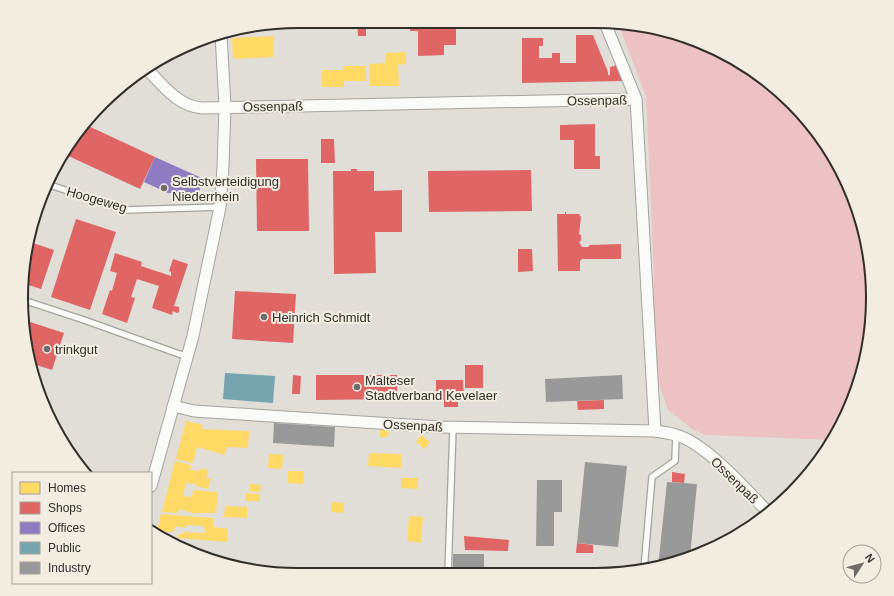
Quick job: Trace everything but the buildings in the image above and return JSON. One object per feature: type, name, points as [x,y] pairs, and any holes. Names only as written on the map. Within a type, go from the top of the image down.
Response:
[{"type":"street","points":[[607,29],[636,99]]},
{"type":"street","points":[[152,482],[193,336],[220,207],[225,106],[220,39]]},
{"type":"street","name":"Ossenpaß","points":[[150,72],[173,95],[183,103],[193,107],[636,99],[655,431]]},
{"type":"street","name":"Ossenpaß","points":[[173,406],[194,411],[453,427],[655,431],[676,435],[691,442],[714,458],[764,508]]},
{"type":"lane","name":"Hoogeweg","points":[[53,186],[125,210],[220,207]]},
{"type":"lane","points":[[28,302],[187,356]]},
{"type":"lane","points":[[448,568],[453,427]]},
{"type":"lane","points":[[644,564],[652,477],[675,461],[676,435]]},
{"type":"shaded area","points":[[620,29],[649,33],[683,42],[731,64],[760,84],[787,107],[810,134],[830,163],[852,211],[857,228],[864,263],[866,298],[864,333],[857,368],[852,385],[838,417],[826,440],[705,435],[692,429],[668,410],[651,359],[654,275],[646,96]]},
{"type":"place","name":"Selbstverteidigung Niederrhein","points":[[164,188]]},
{"type":"place","name":"Heinrich Schmidt","points":[[264,317]]},
{"type":"place","name":"trinkgut","points":[[47,349]]},
{"type":"place","name":"Malteser Stadtverband Kevelaer","points":[[357,387]]}]
